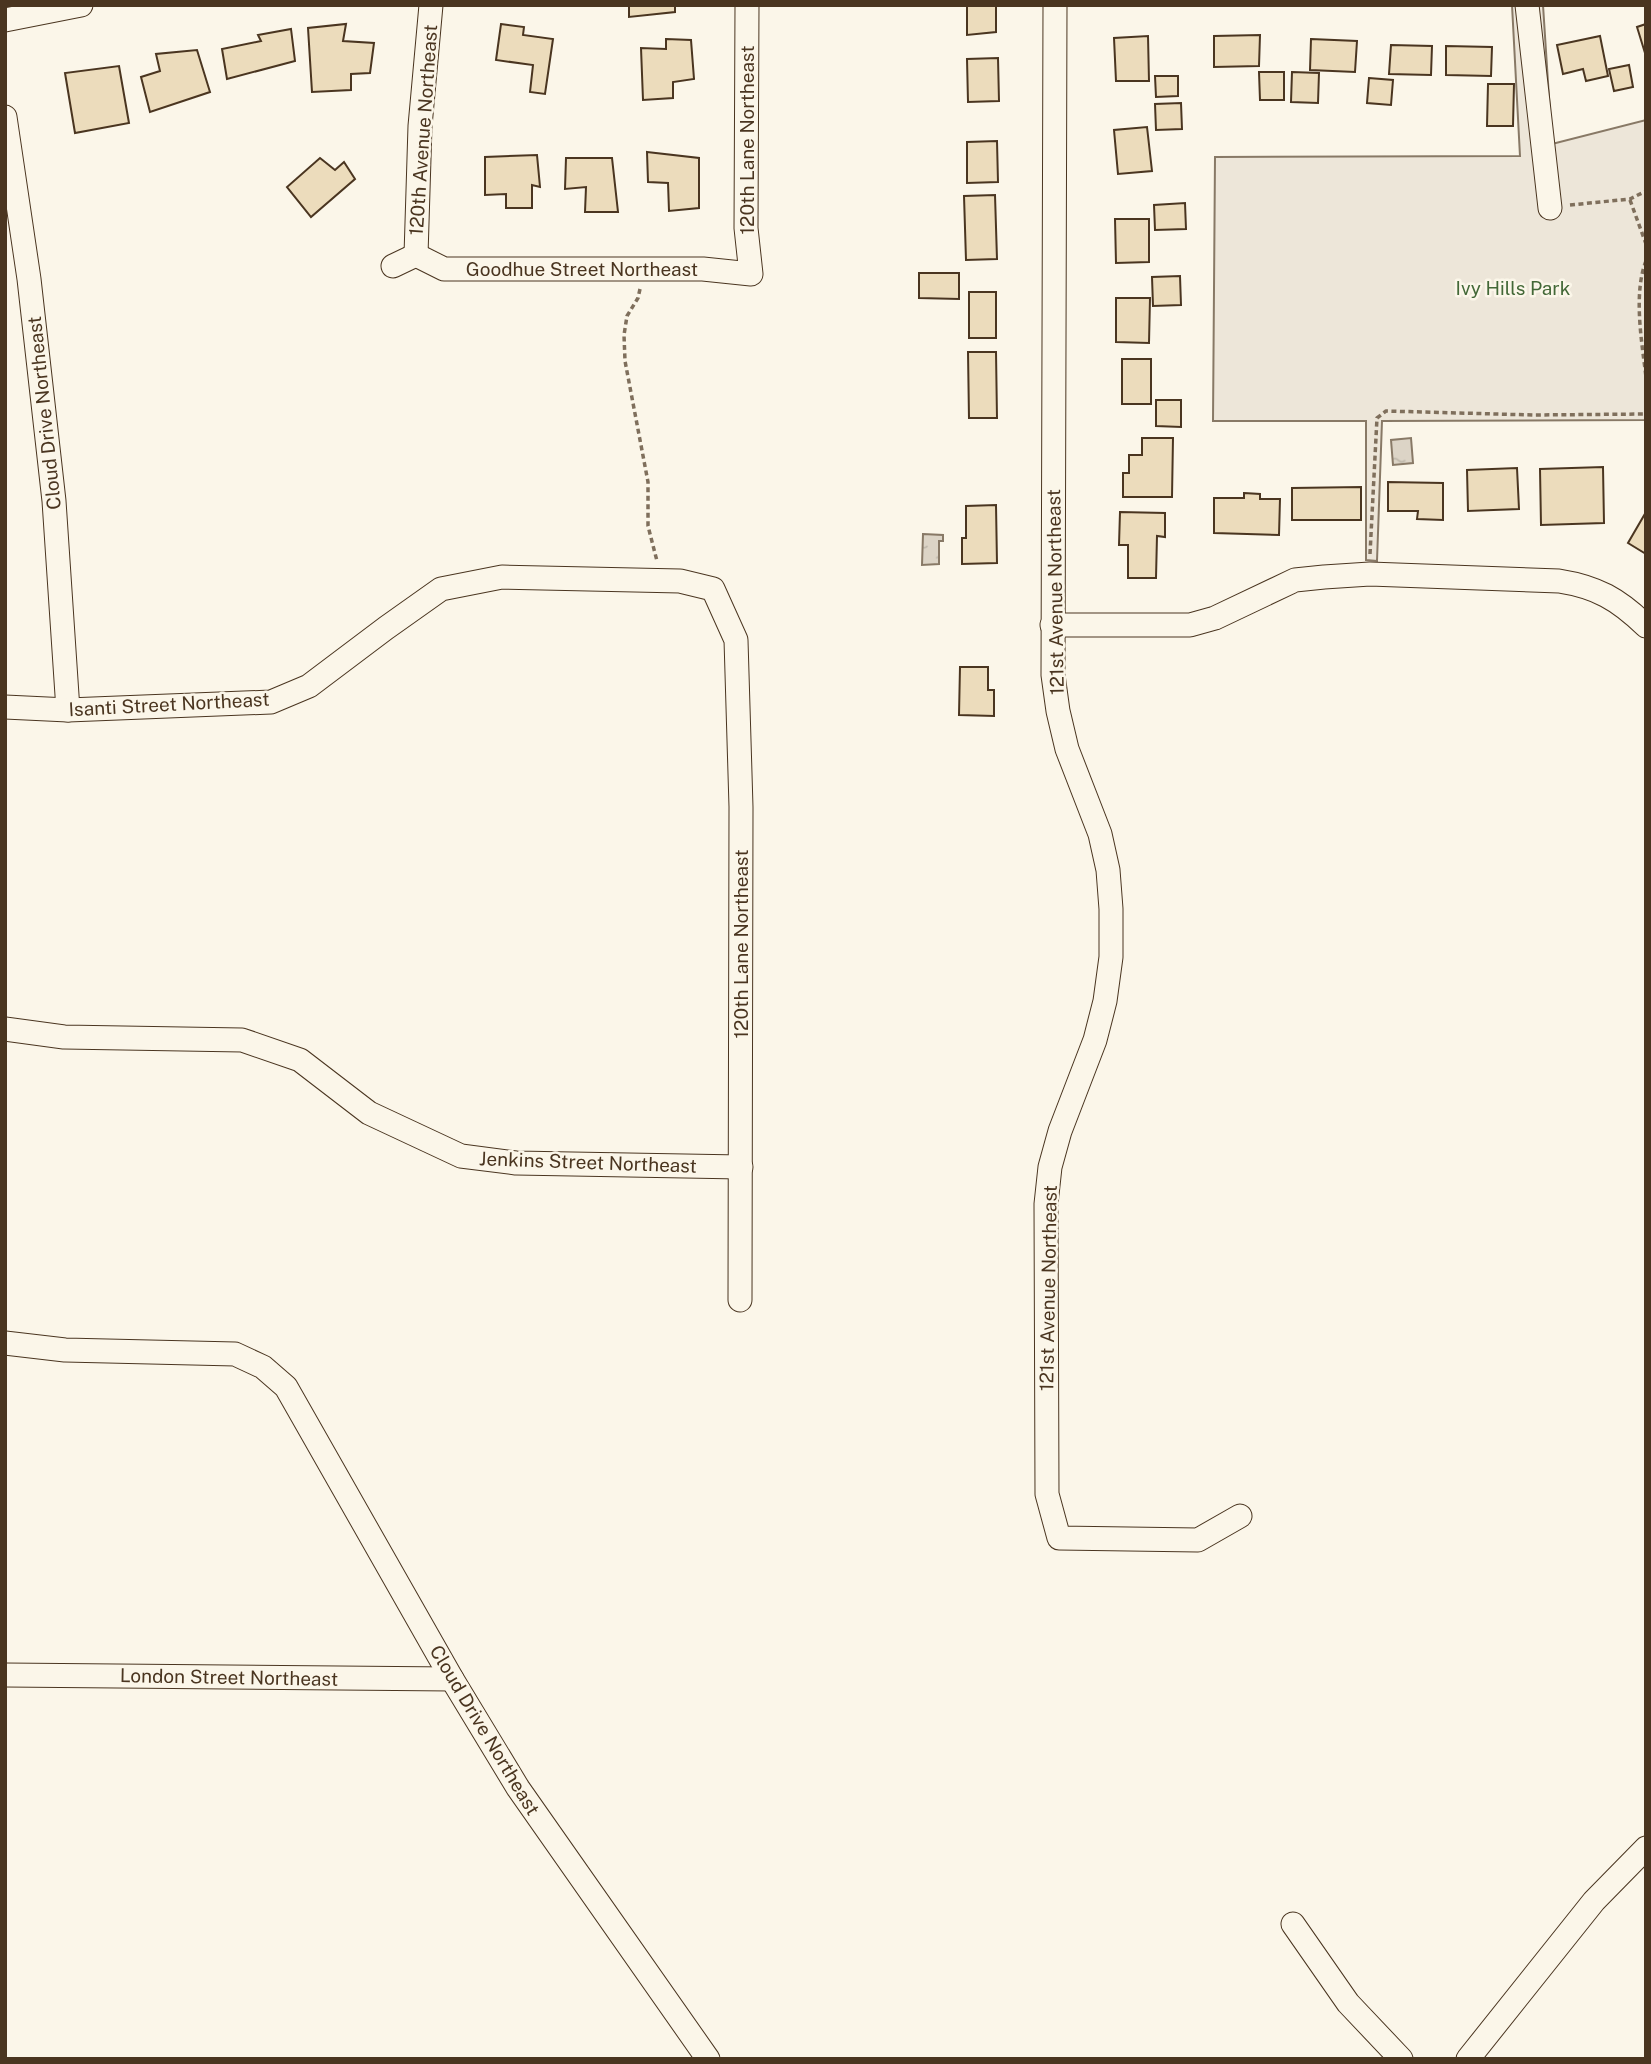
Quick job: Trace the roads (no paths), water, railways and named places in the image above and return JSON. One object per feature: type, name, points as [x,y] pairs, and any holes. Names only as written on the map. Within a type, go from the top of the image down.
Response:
[{"type":"street","points":[[5,20],[81,5]]},
{"type":"street","name":"120th Avenue Northeast","points":[[416,256],[420,126],[431,5]]},
{"type":"street","name":"120th Lane Northeast","points":[[747,5],[746,228],[751,274]]},
{"type":"street","name":"121st Avenue Northeast","points":[[1055,5],[1053,676],[1067,749],[1100,834],[1108,870],[1111,957],[1105,1001],[1095,1040],[1060,1130],[1050,1167],[1046,1204],[1046,1494],[1059,1538],[1198,1540],[1240,1516]]},
{"type":"street","points":[[1527,5],[1550,208]]},
{"type":"street","name":"Cloud Drive Northeast","points":[[5,117],[29,279],[54,501],[68,710]]},
{"type":"street","points":[[393,266],[416,256]]},
{"type":"street","name":"Goodhue Street Northeast","points":[[416,256],[444,269],[703,269],[751,274]]},
{"type":"street","points":[[1052,625],[1190,625],[1215,618],[1295,580],[1370,574],[1581,584],[1609,595],[1639,620]]},
{"type":"street","name":"Isanti Street Northeast","points":[[5,707],[68,710],[271,702],[309,686],[441,589],[502,576],[680,581],[713,589],[715,592]]},
{"type":"street","name":"120th Lane Northeast","points":[[715,592],[736,639],[741,807],[740,1300]]},
{"type":"street","name":"Jenkins Street Northeast","points":[[5,1029],[64,1037],[242,1040],[300,1059],[369,1113],[461,1156],[516,1163],[741,1167]]},
{"type":"street","name":"Cloud Drive Northeast","points":[[5,1343],[65,1350],[235,1354],[263,1367],[286,1387],[452,1679],[518,1788],[708,2059]]},
{"type":"street","name":"London Street Northeast","points":[[5,1675],[452,1679]]},
{"type":"street","points":[[1468,2059],[1594,1901],[1646,1849]]},
{"type":"street","points":[[1293,1924],[1348,2003],[1401,2059]]},
{"type":"water","points":[[1411,438],[1413,463],[1393,465],[1391,440]]},
{"type":"water","points":[[923,534],[943,535],[943,541],[939,541],[939,564],[922,565]]},
{"type":"park label","name":"Ivy Hills Park","points":[[1513,288]]}]
